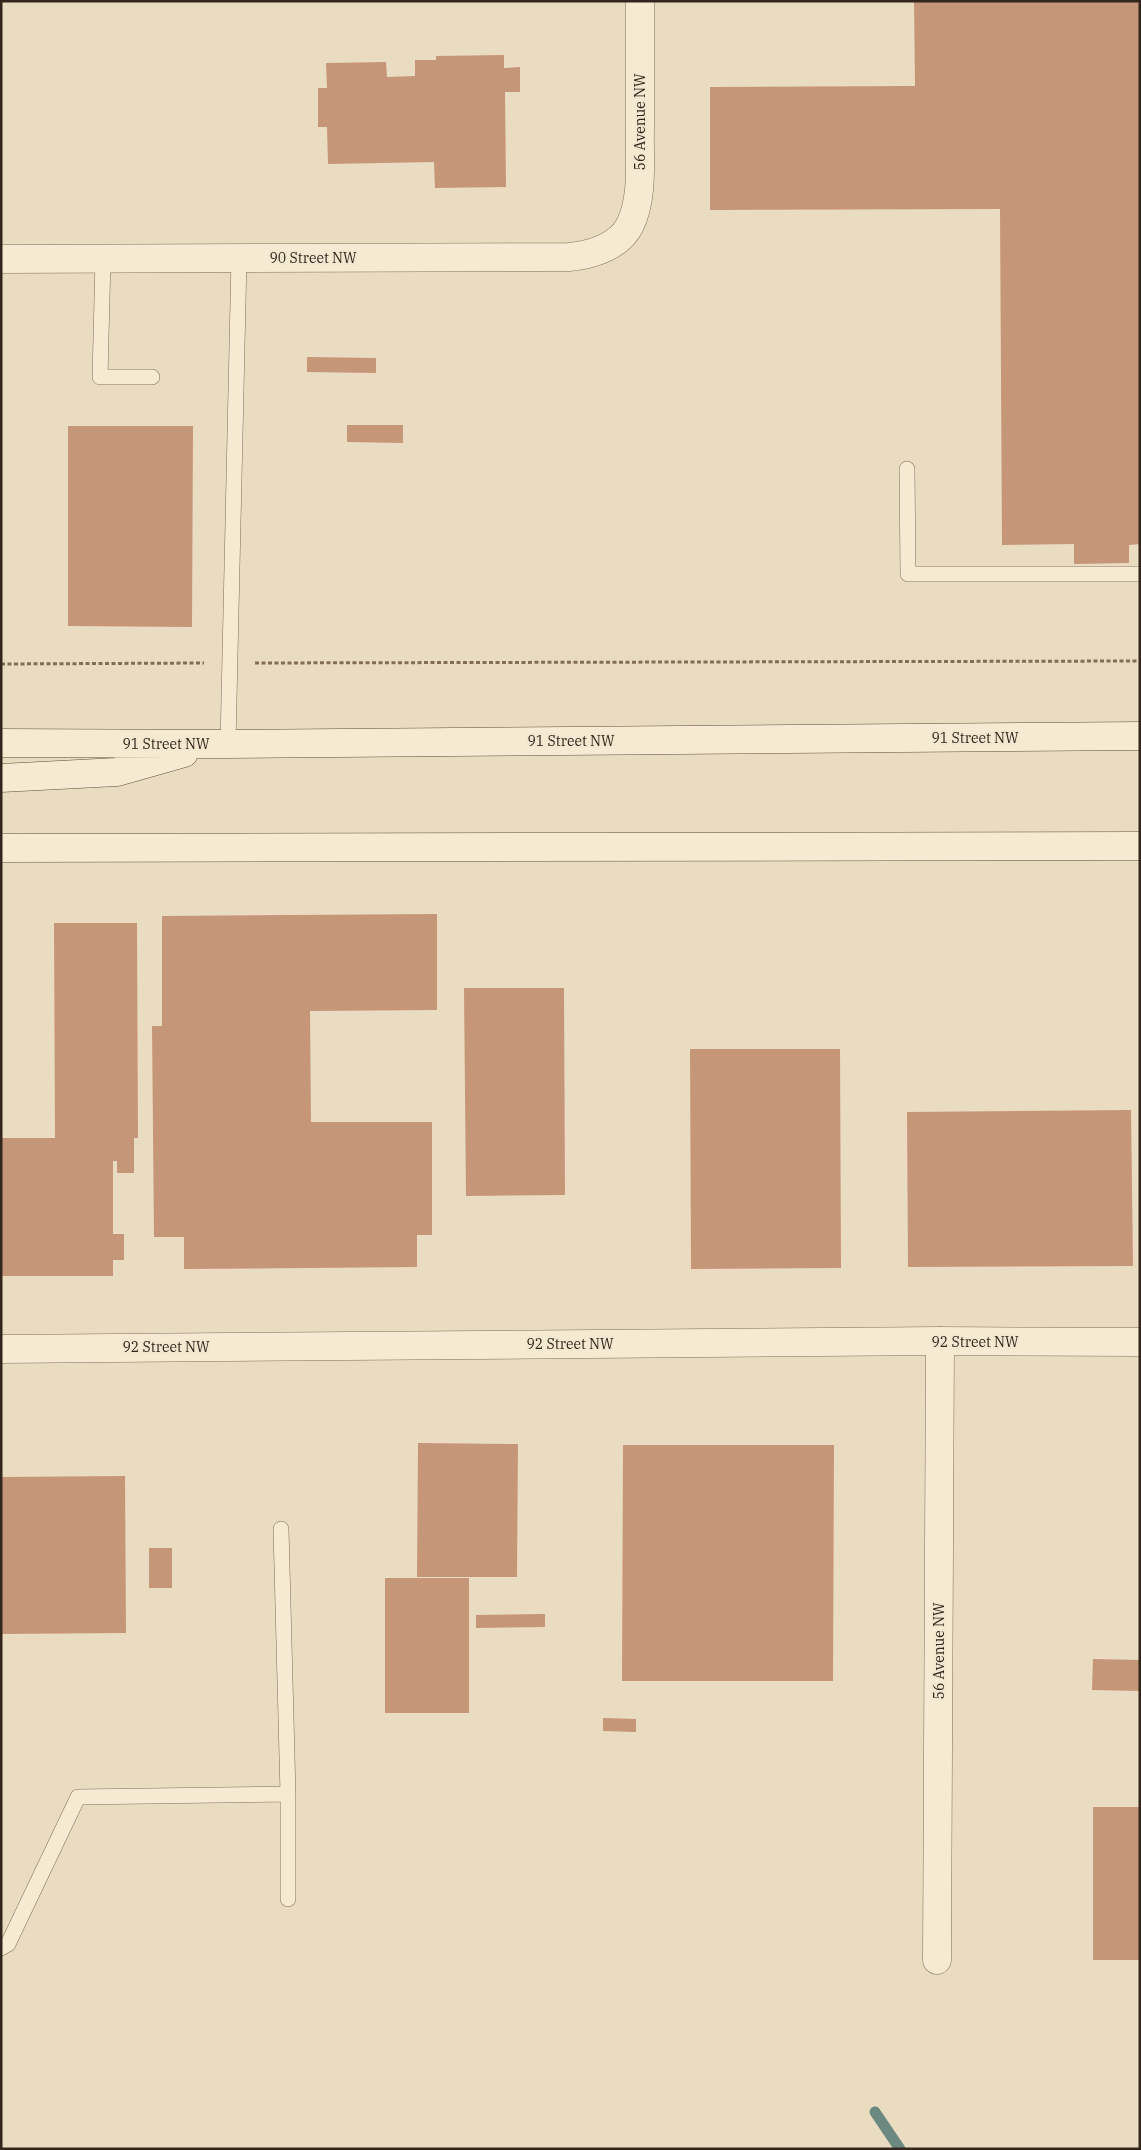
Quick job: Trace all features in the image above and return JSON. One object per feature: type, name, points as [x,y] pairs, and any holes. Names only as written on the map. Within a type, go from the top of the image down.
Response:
[{"type":"street","name":"56 Avenue NW","points":[[620,237],[630,226],[639,185],[640,1]]},
{"type":"street","name":"90 Street NW","points":[[1,259],[569,257],[586,256],[603,250],[620,237]]},
{"type":"street","name":"91 Street NW","points":[[1,743],[221,744],[1140,736]]},
{"type":"street","points":[[1,778],[117,772],[221,744]]},
{"type":"street","points":[[1,848],[1140,846]]},
{"type":"street","name":"56 Avenue NW","points":[[937,1960],[940,1341]]},
{"type":"street","name":"92 Street NW","points":[[1,1349],[940,1341],[1140,1342]]},
{"type":"lane","points":[[221,744],[229,663],[238,258]]},
{"type":"lane","points":[[103,259],[100,377],[152,378]]},
{"type":"lane","points":[[908,469],[908,574],[1140,574]]},
{"type":"lane","points":[[281,1529],[288,1794],[288,1899]]},
{"type":"lane","points":[[1,1948],[8,1944],[78,1797],[288,1794]]},
{"type":"path","points":[[1,664],[1140,661]]},
{"type":"building","points":[[914,1],[1140,1],[1140,544],[1129,545],[1129,563],[1074,564],[1074,544],[1002,545],[1000,209],[710,210],[710,87],[915,86]]},
{"type":"building","points":[[504,55],[504,68],[520,67],[520,92],[505,92],[506,187],[435,188],[434,162],[328,164],[327,127],[318,127],[318,88],[327,88],[326,63],[386,62],[387,77],[415,76],[415,60],[436,60],[436,56]]},
{"type":"building","points":[[307,357],[376,358],[376,373],[307,372]]},
{"type":"building","points":[[347,425],[403,425],[403,443],[347,442]]},
{"type":"building","points":[[68,426],[193,426],[192,627],[68,626]]},
{"type":"building","points":[[437,914],[437,1010],[310,1011],[311,1122],[432,1122],[432,1235],[417,1235],[417,1267],[184,1269],[184,1237],[154,1237],[152,1026],[162,1026],[162,916]]},
{"type":"building","points":[[54,923],[137,923],[138,1138],[134,1138],[134,1173],[117,1173],[117,1161],[113,1161],[113,1234],[124,1234],[124,1260],[113,1260],[113,1276],[1,1276],[1,1138],[55,1138]]},
{"type":"building","points":[[464,988],[564,988],[565,1195],[466,1196]]},
{"type":"building","points":[[690,1049],[840,1049],[841,1268],[691,1269]]},
{"type":"building","points":[[1131,1110],[1133,1266],[908,1267],[907,1112]]},
{"type":"building","points":[[418,1443],[518,1444],[517,1577],[417,1577]]},
{"type":"building","points":[[623,1445],[834,1445],[833,1681],[622,1681]]},
{"type":"building","points":[[125,1476],[126,1633],[1,1634],[1,1477]]},
{"type":"building","points":[[149,1548],[172,1548],[172,1588],[149,1588]]},
{"type":"building","points":[[385,1578],[469,1578],[469,1713],[385,1713]]},
{"type":"building","points":[[545,1614],[545,1627],[476,1628],[476,1615]]},
{"type":"building","points":[[1093,1659],[1140,1660],[1140,1691],[1092,1690]]},
{"type":"building","points":[[603,1718],[636,1719],[636,1732],[603,1731]]},
{"type":"building","points":[[1093,1807],[1140,1807],[1140,1960],[1093,1960]]},
{"type":"waterway","points":[[875,2112],[900,2149]]}]
